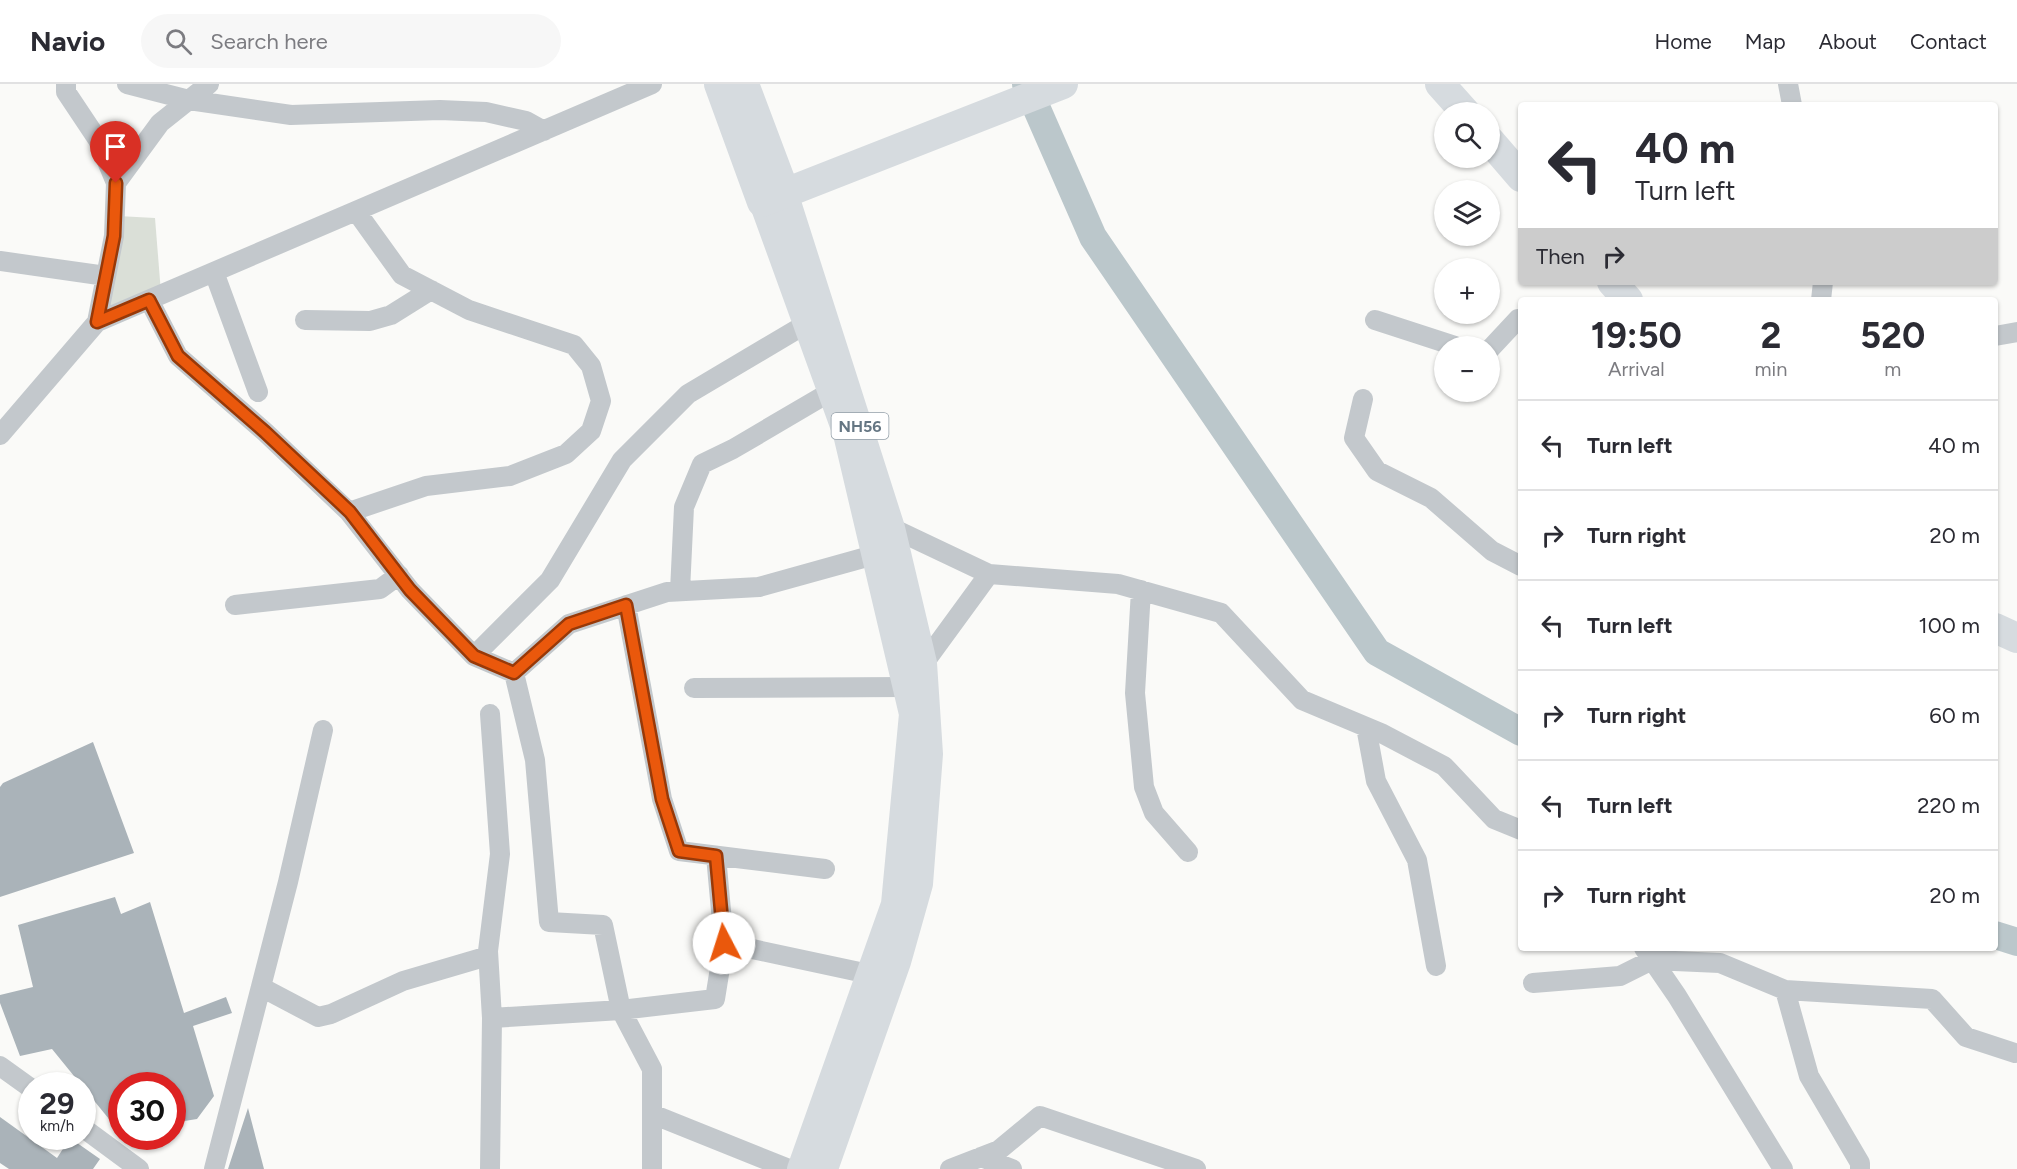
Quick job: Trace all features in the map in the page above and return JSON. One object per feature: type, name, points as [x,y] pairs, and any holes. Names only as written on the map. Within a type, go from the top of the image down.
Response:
[{"type":"highway","name":"NH56","points":[[719,84],[773,197]]},
{"type":"highway","name":"NH56","points":[[744,84],[773,197]]},
{"type":"highway","points":[[773,197],[1063,84]]},
{"type":"highway","points":[[1440,84],[1456,102]]},
{"type":"highway","points":[[1500,153],[1518,174]]},
{"type":"highway","points":[[1615,285],[1625,297]]},
{"type":"highway","points":[[1998,629],[2017,638]]},
{"type":"main road","points":[[773,197],[802,312],[846,434],[912,714],[894,904],[800,1169]]},
{"type":"main road","name":"NH56","points":[[773,197],[892,528],[924,663]]},
{"type":"main road","points":[[825,1169],[898,962],[920,884],[930,754],[924,663]]},
{"type":"street","points":[[66,84],[66,92],[98,140],[116,183],[114,236],[97,322]]},
{"type":"street","points":[[127,84],[189,100],[291,115],[440,110],[486,112],[526,121],[544,130]]},
{"type":"street","points":[[116,183],[160,123],[209,84]]},
{"type":"street","points":[[0,435],[97,322],[544,130],[622,89],[652,84]]},
{"type":"street","points":[[1788,84],[1791,102]]},
{"type":"street","points":[[350,512],[426,486],[510,476],[566,454],[591,431],[601,401],[591,366],[574,345],[469,310],[402,275],[356,212]]},
{"type":"street","points":[[0,261],[106,276]]},
{"type":"street","points":[[214,272],[258,392]]},
{"type":"street","points":[[305,320],[370,321],[391,315],[431,290]]},
{"type":"street","points":[[149,300],[178,356],[265,432],[350,512],[410,590],[474,656],[514,673]]},
{"type":"street","points":[[474,656],[550,580],[622,460],[688,394],[802,312]]},
{"type":"street","points":[[1500,338],[1518,319]]},
{"type":"street","points":[[1375,320],[1434,339]]},
{"type":"street","points":[[1998,335],[2017,332]]},
{"type":"street","points":[[680,591],[684,507],[702,464],[733,449],[830,392]]},
{"type":"street","points":[[1363,399],[1354,438],[1377,471],[1431,498],[1492,551],[1518,564]]},
{"type":"street","points":[[892,528],[989,574],[1118,584],[1221,613],[1302,700],[1366,727],[1444,766],[1494,819],[1518,829]]},
{"type":"street","points":[[514,673],[569,624],[626,605],[667,592],[759,587],[874,555]]},
{"type":"street","points":[[924,663],[989,574]]},
{"type":"street","points":[[235,605],[380,589],[399,575]]},
{"type":"street","points":[[1141,590],[1135,693],[1144,787],[1154,813],[1188,852]]},
{"type":"street","points":[[626,605],[662,799],[679,851],[825,869]]},
{"type":"street","points":[[514,673],[534,760],[549,922],[603,925],[621,1010],[652,1069],[652,1169]]},
{"type":"street","points":[[694,688],[906,687]]},
{"type":"street","points":[[490,714],[500,854],[488,956],[492,1018],[490,1169]]},
{"type":"street","points":[[1366,727],[1376,781],[1417,860],[1436,966]]},
{"type":"street","points":[[214,1169],[288,882],[323,730]]},
{"type":"street","points":[[492,1018],[621,1010],[715,999],[724,943],[716,856]]},
{"type":"street","points":[[724,943],[869,974]]},
{"type":"street","points":[[1533,983],[1620,976],[1648,954],[1720,963],[1785,990],[1932,999],[1966,1037],[2015,1053]]},
{"type":"street","points":[[1648,954],[1783,1169]]},
{"type":"street","points":[[261,987],[318,1017],[331,1014],[403,981],[488,956]]},
{"type":"street","points":[[1785,990],[1809,1076],[1860,1163],[1860,1169]]},
{"type":"street","points":[[0,1066],[18,1079]]},
{"type":"street","points":[[652,1114],[789,1169]]},
{"type":"street","points":[[950,1169],[999,1150],[1040,1116],[1196,1169]]},
{"type":"street","points":[[96,1137],[139,1169]]},
{"type":"street","points":[[981,1157],[1012,1169]]},
{"type":"shaded area","points":[[118,216],[155,218],[161,293],[100,317]]},
{"type":"building","points":[[93,742],[134,853],[0,897],[0,787],[3,783]]},
{"type":"building","points":[[115,897],[121,914],[150,902],[184,1013],[226,997],[232,1013],[193,1026],[214,1096],[197,1119],[186,1121],[186,1072],[108,1072],[108,1118],[96,1103],[96,1072],[71,1072],[52,1049],[20,1056],[0,1003],[0,995],[33,987],[18,925]]},
{"type":"building","points":[[248,1108],[264,1169],[228,1169]]},
{"type":"building","points":[[0,1117],[18,1130],[18,1150],[46,1150],[57,1158],[62,1150],[87,1150],[100,1159],[93,1169],[9,1169],[0,1163]]},
{"type":"waterway","points":[[1026,84],[1093,237],[1377,652],[1518,730]]},
{"type":"waterway","points":[[1998,936],[2017,942]]},
{"type":"route","points":[[116,183],[114,236],[97,322],[149,300],[178,356],[265,432],[350,512],[410,590],[474,656],[514,673],[569,624],[626,605],[662,799],[679,851],[716,856],[724,943]]}]
